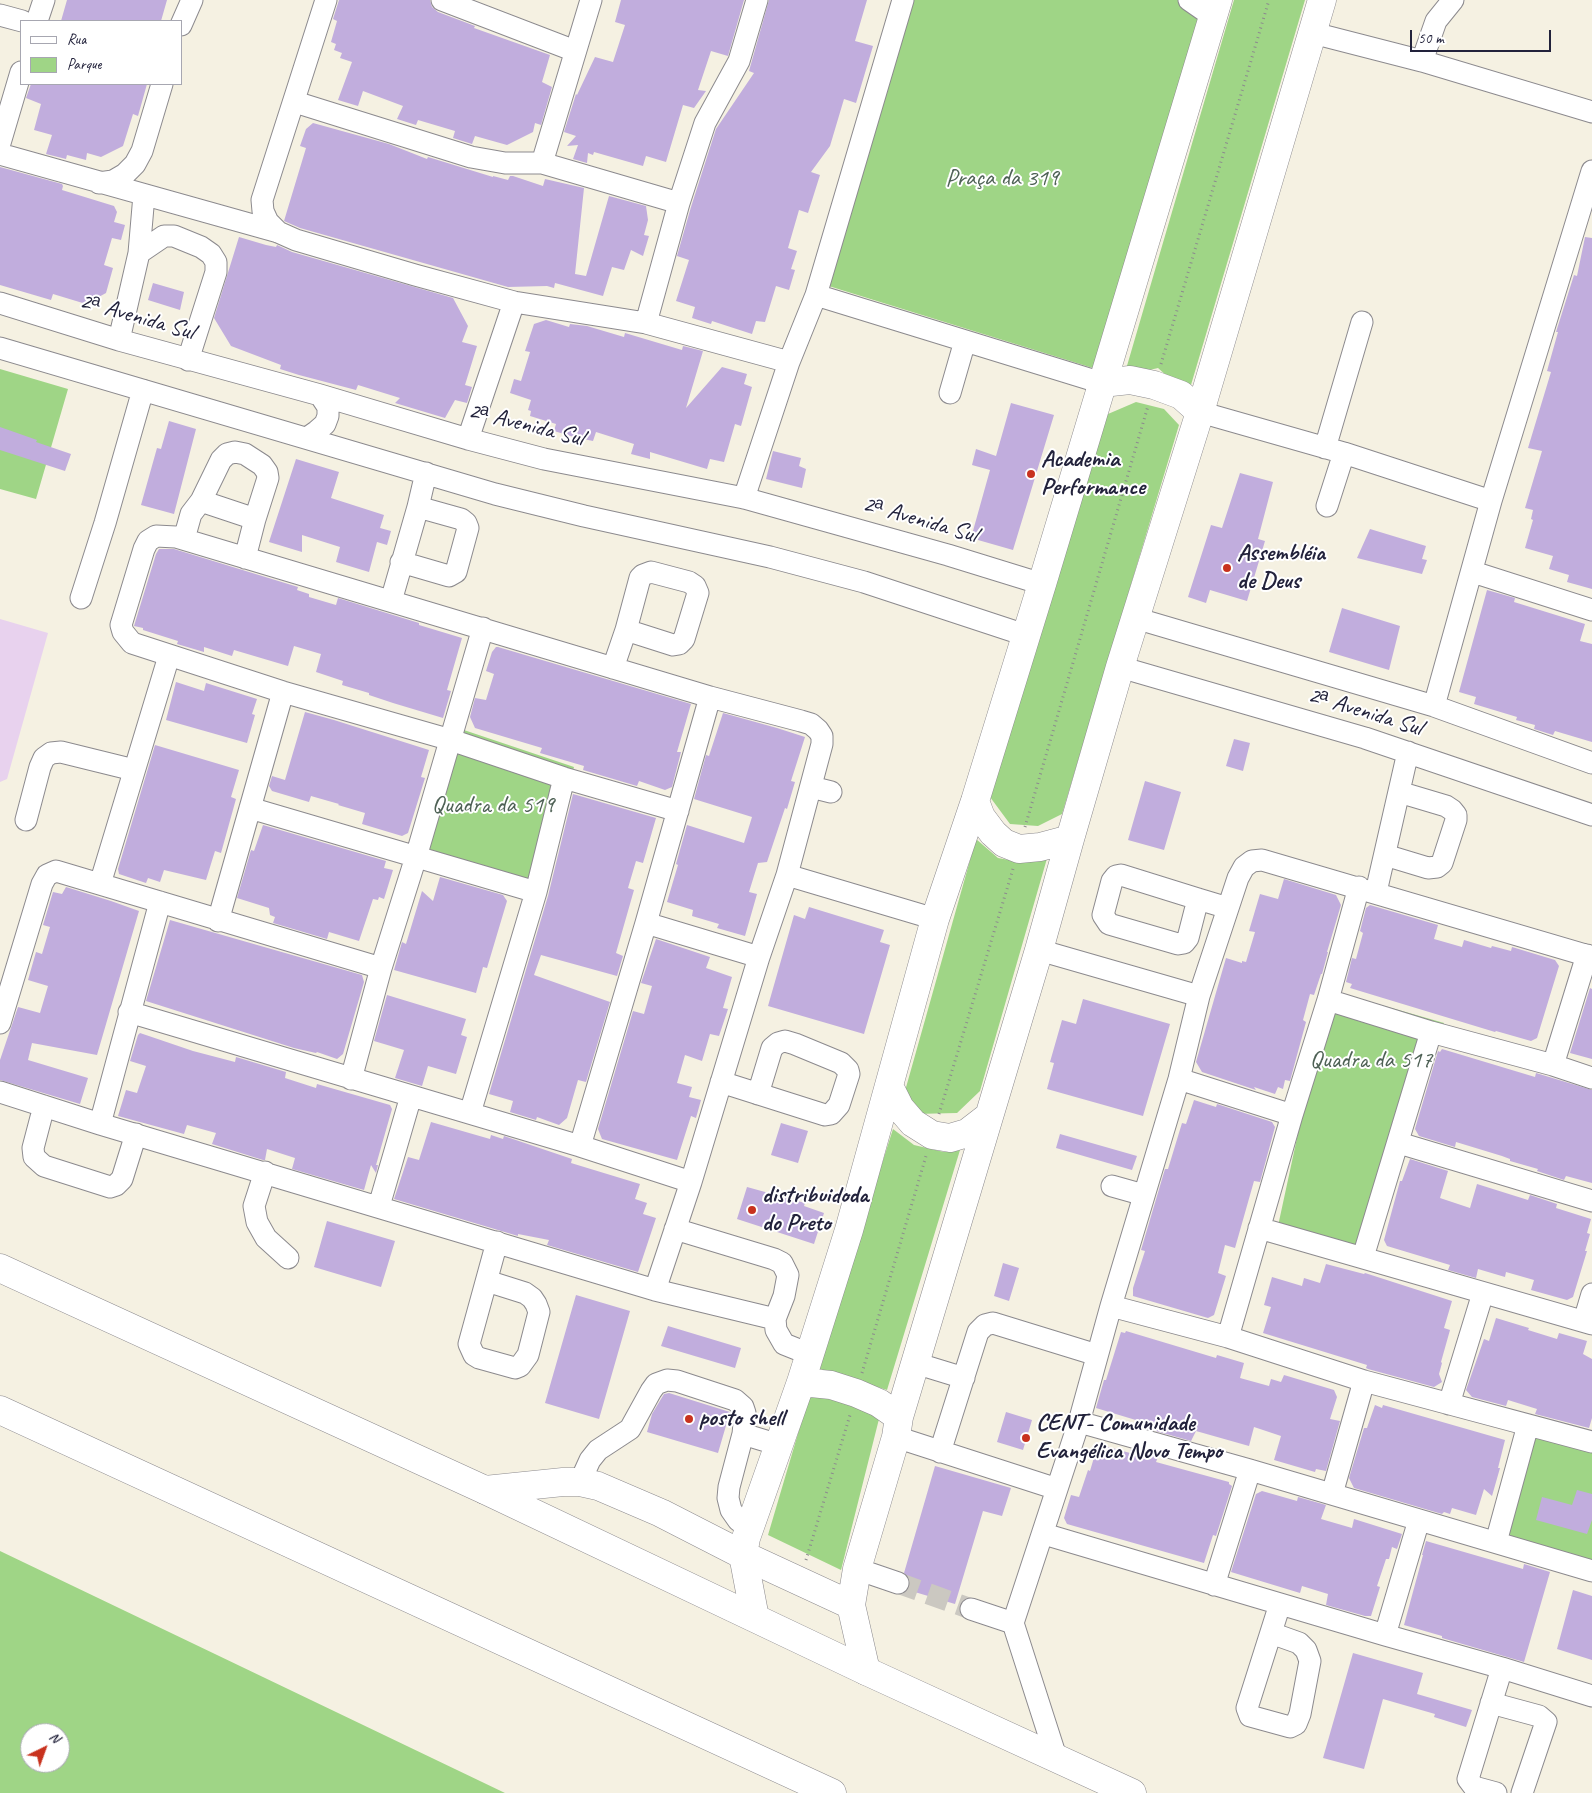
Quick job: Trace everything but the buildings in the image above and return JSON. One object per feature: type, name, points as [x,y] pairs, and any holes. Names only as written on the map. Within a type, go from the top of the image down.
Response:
[{"type":"main road","points":[[866,1671],[851,1605],[857,1568],[915,1363],[1039,950],[1120,668],[1200,412],[1322,0]]},
{"type":"main road","points":[[755,1618],[746,1542],[801,1382],[808,1354],[849,1230],[890,1088],[935,919],[975,801],[1042,584],[1215,8]]},
{"type":"main road","points":[[1102,382],[1130,380],[1154,385],[1180,395],[1200,412]]},
{"type":"main road","points":[[975,801],[981,817],[992,833],[1004,842],[1018,848],[1040,847],[1070,839]]},
{"type":"main road","points":[[890,1088],[900,1108],[913,1123],[932,1135],[950,1138],[967,1133],[989,1116]]},
{"type":"main road","points":[[0,1268],[485,1490],[866,1671],[1132,1793]]},
{"type":"main road","points":[[801,1382],[831,1385],[879,1403],[897,1427]]},
{"type":"main road","points":[[0,1410],[832,1793]]},
{"type":"main road","points":[[485,1490],[563,1482],[580,1482],[598,1486],[660,1513],[746,1542],[800,1582],[851,1605]]},
{"type":"street","points":[[37,20],[44,0]]},
{"type":"street","points":[[182,23],[192,0]]},
{"type":"street","points":[[278,232],[268,222],[263,211],[262,200],[295,102],[326,0]]},
{"type":"street","points":[[442,0],[575,51]]},
{"type":"street","points":[[542,163],[590,0]]},
{"type":"street","points":[[646,323],[679,203],[705,123],[739,61],[756,0]]},
{"type":"street","points":[[744,498],[789,362],[816,295],[903,0]]},
{"type":"street","points":[[1189,0],[1215,8]]},
{"type":"street","points":[[1422,61],[1436,21],[1454,0]]},
{"type":"street","points":[[0,14],[20,20]]},
{"type":"street","points":[[1313,33],[1422,61],[1592,112]]},
{"type":"street","points":[[0,143],[20,75]]},
{"type":"street","points":[[98,183],[113,181],[125,174],[135,164],[142,151],[162,85]]},
{"type":"street","points":[[295,102],[472,157],[505,162],[542,163],[679,203]]},
{"type":"street","points":[[0,154],[278,232],[296,240],[514,302],[646,323],[789,362]]},
{"type":"street","points":[[1434,706],[1473,572],[1491,502],[1591,179]]},
{"type":"street","points":[[120,340],[139,252],[144,195]]},
{"type":"street","points":[[139,252],[164,236],[174,236],[201,246],[211,254],[216,262],[216,272],[188,360]]},
{"type":"street","points":[[816,295],[1102,382]]},
{"type":"street","points":[[468,439],[514,302]]},
{"type":"street","name":"2ᵃ Avenida Sul","points":[[0,303],[188,360],[320,395],[468,439],[544,459],[744,498],[948,555],[1042,584]]},
{"type":"street","points":[[1327,506],[1334,450],[1362,322]]},
{"type":"street","points":[[950,393],[965,341]]},
{"type":"street","points":[[0,348],[495,494],[584,516],[770,557],[846,577],[1025,635]]},
{"type":"street","points":[[81,598],[143,390]]},
{"type":"street","points":[[307,438],[325,424],[328,416],[328,407],[320,395]]},
{"type":"street","points":[[1200,412],[1334,450],[1491,502]]},
{"type":"street","points":[[245,454],[254,422]]},
{"type":"street","points":[[184,539],[191,514],[201,501],[221,460],[227,454],[235,452],[245,454],[254,458],[268,472],[268,478],[245,558]]},
{"type":"street","points":[[391,601],[426,473]]},
{"type":"street","points":[[201,501],[255,519]]},
{"type":"street","points":[[401,562],[449,576],[456,572],[468,528],[466,523],[462,519],[418,507]]},
{"type":"street","points":[[655,1290],[691,1182],[759,957],[787,875],[822,744],[822,736],[818,730],[811,724],[710,697],[184,539],[164,535],[156,536],[148,541],[144,549],[121,625],[123,632],[132,643],[283,692],[451,740],[564,778],[678,811]]},
{"type":"street","points":[[1473,572],[1592,610]]},
{"type":"street","name":"2ᵃ Avenida Sul","points":[[1135,618],[1434,706],[1592,763]]},
{"type":"street","points":[[351,1079],[381,968],[416,857],[483,628]]},
{"type":"street","points":[[613,668],[626,630]]},
{"type":"street","points":[[100,884],[169,656]]},
{"type":"street","name":"2ᵃ Avenida Sul","points":[[1120,668],[1365,738],[1592,815]]},
{"type":"street","points":[[218,921],[283,692]]},
{"type":"street","points":[[580,1146],[646,924],[710,697]]},
{"type":"street","points":[[26,820],[40,767],[44,758],[51,753],[61,752],[134,770]]},
{"type":"street","points":[[1228,1337],[1292,1115],[1328,1000],[1367,890],[1385,855],[1408,752]]},
{"type":"street","points":[[470,1113],[536,892],[564,778]]},
{"type":"street","points":[[811,787],[831,792]]},
{"type":"street","points":[[1385,855],[1428,868],[1437,867],[1442,863],[1456,820],[1452,810],[1446,806],[1399,792]]},
{"type":"street","points":[[250,808],[536,892]]},
{"type":"street","points":[[1056,1757],[1013,1623],[1044,1534],[1079,1422],[1111,1306],[1179,1079],[1199,996],[1238,878],[1244,867],[1252,861],[1262,860],[1590,956],[1553,1065]]},
{"type":"street","points":[[0,1023],[42,884],[48,875],[56,871],[218,921],[381,968]]},
{"type":"street","points":[[787,875],[935,919]]},
{"type":"street","points":[[1198,899],[1228,908]]},
{"type":"street","points":[[100,1124],[160,902]]},
{"type":"street","points":[[646,924],[759,957]]},
{"type":"street","points":[[1039,950],[1199,996]]},
{"type":"street","points":[[1328,1000],[1592,1078]]},
{"type":"street","points":[[130,1012],[580,1146],[691,1182]]},
{"type":"street","points":[[1363,1257],[1432,1032]]},
{"type":"street","points":[[1179,1079],[1292,1115]]},
{"type":"street","points":[[721,1082],[758,1094]]},
{"type":"street","points":[[0,1092],[100,1124],[380,1206],[655,1290],[775,1319]]},
{"type":"street","points":[[380,1206],[411,1096]]},
{"type":"street","points":[[44,1106],[33,1148],[34,1157],[38,1162],[44,1166],[110,1187],[116,1185],[122,1179],[136,1134]]},
{"type":"street","points":[[1399,1143],[1592,1201]]},
{"type":"street","points":[[265,1172],[254,1206],[257,1222],[266,1238],[288,1258]]},
{"type":"street","points":[[1112,1186],[1144,1195]]},
{"type":"street","points":[[1259,1228],[1588,1323],[1592,1294]]},
{"type":"street","points":[[675,1229],[782,1263],[788,1275],[784,1296],[775,1319],[776,1330],[784,1344],[808,1354]]},
{"type":"street","points":[[487,1281],[498,1242]]},
{"type":"street","points":[[1449,1404],[1483,1293]]},
{"type":"street","points":[[1111,1306],[1228,1337],[1364,1381],[1592,1442]]},
{"type":"street","points":[[940,1452],[978,1332],[984,1325],[993,1323],[1097,1355]]},
{"type":"street","points":[[915,1363],[964,1378]]},
{"type":"street","points":[[580,1482],[590,1460],[609,1442],[630,1429],[651,1391],[661,1382],[668,1380],[677,1381],[735,1400],[740,1403],[745,1413],[743,1434],[729,1487],[728,1498],[731,1510],[746,1542]]},
{"type":"street","points":[[1332,1494],[1364,1381]]},
{"type":"street","points":[[1079,1422],[1250,1470],[1592,1571]]},
{"type":"street","points":[[1496,1542],[1528,1425]]},
{"type":"street","points":[[897,1427],[940,1452],[1057,1489]]},
{"type":"street","points":[[743,1434],[779,1444]]},
{"type":"street","points":[[1214,1584],[1250,1470]]},
{"type":"street","points":[[1385,1635],[1419,1520]]},
{"type":"street","points":[[1044,1534],[1592,1696]]},
{"type":"street","points":[[857,1568],[898,1582]]},
{"type":"street","points":[[1271,1633],[1280,1604]]},
{"type":"street","points":[[971,1609],[1013,1623]]},
{"type":"street","points":[[1496,1793],[1474,1787],[1468,1779],[1502,1668]]},
{"type":"street","points":[[1491,1703],[1539,1716],[1546,1722],[1522,1793]]},
{"type":"path","points":[[800,1582],[1269,0]]},
{"type":"shaded area","points":[[0,619],[48,633],[7,779],[0,782]]},
{"type":"green space","name":"Praça da 319","points":[[905,0],[1208,0],[1096,369],[819,283]]},
{"type":"green space","points":[[1234,0],[1305,0],[1188,395],[1158,368],[1124,376]]},
{"type":"green space","points":[[0,369],[68,389],[36,499],[0,489]]},
{"type":"green space","points":[[1136,402],[1164,409],[1179,425],[1062,814],[1038,826],[1010,824],[990,797],[1101,417]]},
{"type":"green space","name":"Quadra da 519","points":[[452,726],[574,767],[540,884],[414,848]]},
{"type":"green space","points":[[976,839],[998,858],[1025,863],[1050,848],[980,1091],[957,1113],[915,1114],[905,1091]]},
{"type":"green space","name":"Quadra da 517","points":[[1329,990],[1444,1023],[1368,1251],[1278,1226]]},
{"type":"green space","points":[[893,1129],[914,1145],[944,1152],[960,1150],[887,1390],[817,1368]]},
{"type":"green space","points":[[810,1393],[880,1415],[841,1570],[768,1535]]},
{"type":"green space","points":[[1530,1429],[1592,1445],[1592,1561],[1501,1534]]},
{"type":"green space","points":[[0,1551],[505,1793],[0,1793]]},
{"type":"tunnel","points":[[898,1583],[971,1609]]},
{"type":"place","name":"Academia Performance","points":[[1031,474]]},
{"type":"place","name":"Assembléia de Deus","points":[[1227,568]]},
{"type":"place","name":"distribuidoda do Preto","points":[[752,1210]]},
{"type":"place","name":"posto shell","points":[[689,1419]]},
{"type":"place","name":"CENT- Comunidade Evangélica Novo Tempo","points":[[1026,1438]]}]
